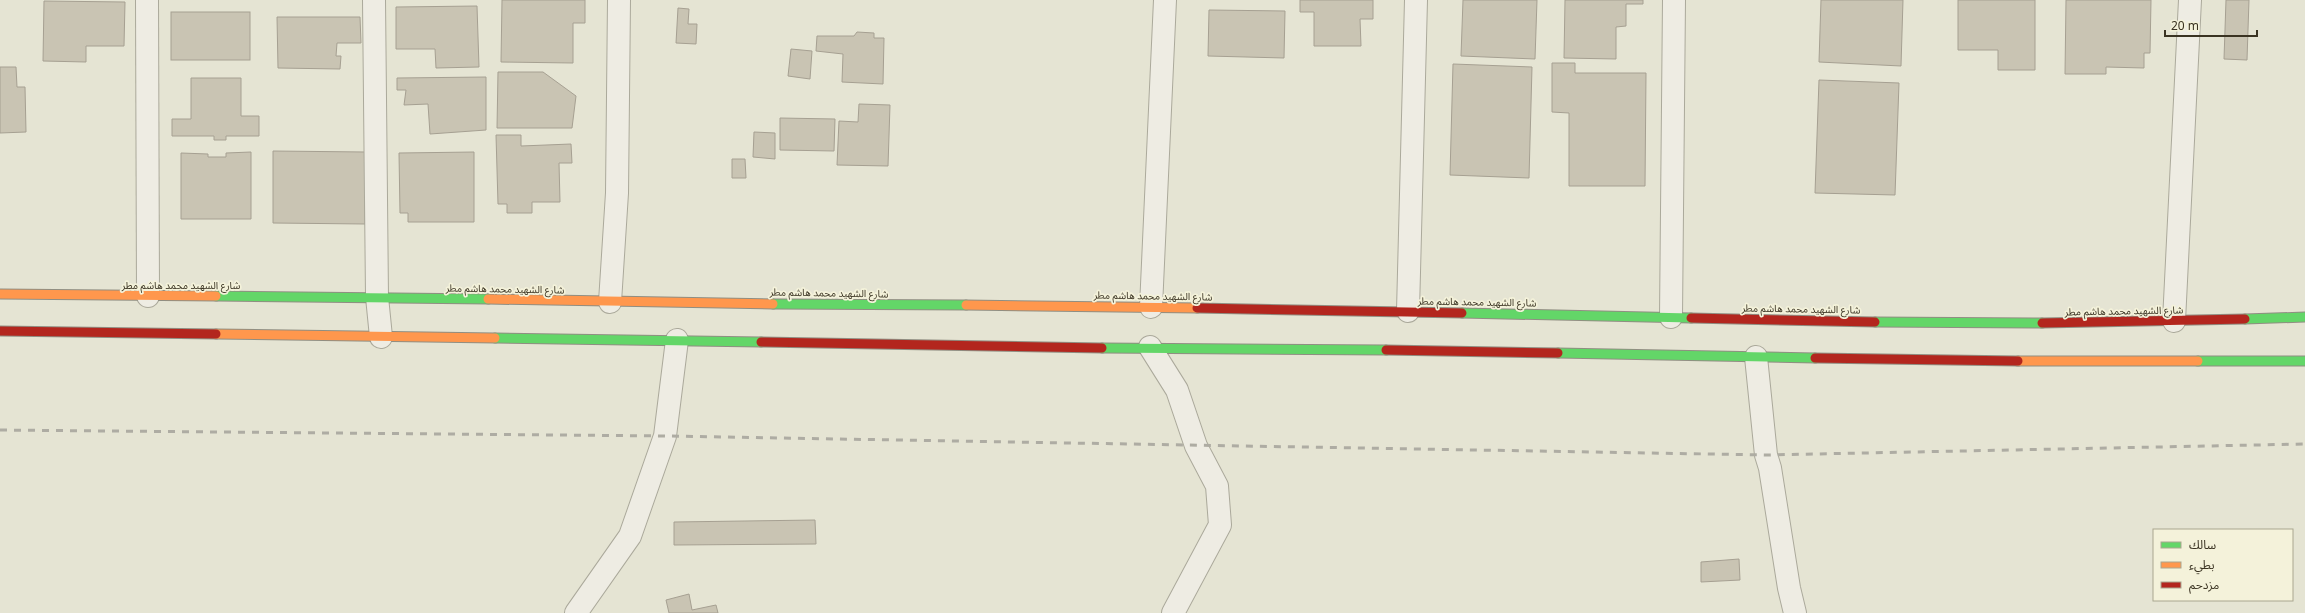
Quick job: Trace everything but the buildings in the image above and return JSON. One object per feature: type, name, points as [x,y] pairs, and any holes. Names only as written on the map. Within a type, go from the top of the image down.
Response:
[{"type":"main road","name":"شارع الشهيد محمد هاشم مطر","points":[[0,294],[377,297],[610,302],[1151,307],[1408,311],[1973,324],[2174,321],[2305,317]]},
{"type":"main road","points":[[0,331],[1406,350],[1984,362],[2305,360]]},
{"type":"street","points":[[147,0],[148,296]]},
{"type":"street","points":[[374,0],[377,297],[381,337]]},
{"type":"street","points":[[610,302],[617,193],[619,0]]},
{"type":"street","points":[[1151,307],[1165,0]]},
{"type":"street","points":[[1408,311],[1416,0]]},
{"type":"street","points":[[1671,317],[1674,0]]},
{"type":"street","points":[[2174,321],[2190,0]]},
{"type":"street","points":[[576,613],[630,536],[665,436],[677,340]]},
{"type":"street","points":[[1150,347],[1177,390],[1196,446],[1217,486],[1220,525],[1173,613]]},
{"type":"street","points":[[1756,357],[1766,455],[1770,468],[1789,588],[1795,613]]},
{"type":"railway","points":[[0,430],[665,436],[1766,455],[2305,444]]},
{"type":"traffic: fast","points":[[216,296],[488,299]]},
{"type":"traffic: fast","points":[[773,304],[966,305]]},
{"type":"traffic: fast","points":[[1462,313],[1691,318]]},
{"type":"traffic: fast","points":[[2245,319],[2305,317]]},
{"type":"traffic: fast","points":[[1875,322],[2042,323]]},
{"type":"traffic: fast","points":[[495,338],[761,342]]},
{"type":"traffic: fast","points":[[1102,348],[1386,350]]},
{"type":"traffic: fast","points":[[1558,353],[1815,358]]},
{"type":"traffic: fast","points":[[2198,361],[2305,361]]},
{"type":"traffic: slow","points":[[0,294],[216,296]]},
{"type":"traffic: slow","points":[[488,299],[773,304]]},
{"type":"traffic: slow","points":[[966,305],[1197,308]]},
{"type":"traffic: slow","points":[[216,334],[495,338]]},
{"type":"traffic: slow","points":[[2018,361],[2198,361]]},
{"type":"traffic: jam","points":[[1197,308],[1462,313]]},
{"type":"traffic: jam","points":[[1691,318],[1875,322]]},
{"type":"traffic: jam","points":[[2042,323],[2245,319]]},
{"type":"traffic: jam","points":[[0,331],[216,334]]},
{"type":"traffic: jam","points":[[761,342],[1102,348]]},
{"type":"traffic: jam","points":[[1386,350],[1558,353]]},
{"type":"traffic: jam","points":[[1815,358],[2018,361]]}]
